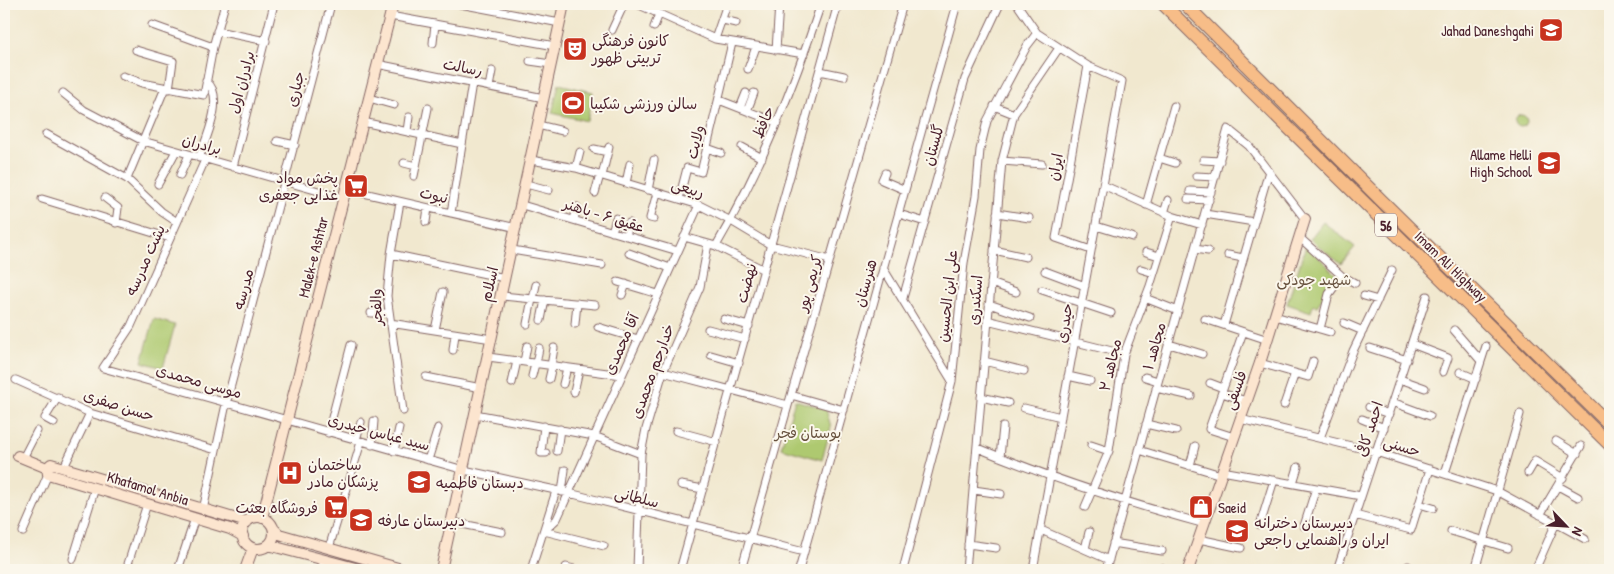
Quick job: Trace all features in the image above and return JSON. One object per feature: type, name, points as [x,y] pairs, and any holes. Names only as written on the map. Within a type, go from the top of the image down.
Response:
[{"type":"highway","name":"Imam Ali Highway","points":[[1164,4],[1610,445]]},
{"type":"highway","name":"Imam Ali Highway","points":[[1185,4],[1610,425]]},
{"type":"street","points":[[123,76],[142,83],[204,94],[213,47],[225,4]]},
{"type":"street","name":"برادران اول","points":[[233,167],[274,4]]},
{"type":"street","name":"جباری","points":[[285,182],[331,4]]},
{"type":"street","name":"Malek-e Ashtar","points":[[262,518],[393,4]]},
{"type":"street","points":[[460,4],[560,23]]},
{"type":"street","name":"اسلام","points":[[441,570],[522,205],[564,4]]},
{"type":"street","points":[[612,30],[624,4]]},
{"type":"street","points":[[637,4],[715,39],[804,54]]},
{"type":"street","points":[[654,27],[659,4]]},
{"type":"street","points":[[715,39],[723,20],[726,4]]},
{"type":"street","points":[[776,50],[778,4]]},
{"type":"street","name":"حافظ","points":[[716,246],[731,221],[778,123],[804,54],[820,4]]},
{"type":"street","name":"نهضت","points":[[680,570],[838,4]]},
{"type":"street","name":"کریمی پور","points":[[741,570],[903,4]]},
{"type":"street","name":"هنرستان","points":[[799,570],[957,4]]},
{"type":"street","name":"گلستان","points":[[902,298],[965,80],[1000,4]]},
{"type":"street","points":[[1017,4],[1037,33],[1088,66]]},
{"type":"street","points":[[390,16],[555,46]]},
{"type":"street","points":[[723,20],[736,23]]},
{"type":"street","points":[[432,43],[435,24]]},
{"type":"street","points":[[152,26],[213,47]]},
{"type":"street","points":[[217,31],[266,41]]},
{"type":"street","name":"علی ابن الحسین","points":[[903,570],[952,381],[964,263],[976,196],[980,150],[987,121],[1027,46],[1037,33]]},
{"type":"street","name":"ولایت","points":[[679,199],[687,168],[702,172],[732,43]]},
{"type":"street","points":[[748,69],[756,47]]},
{"type":"street","name":"اسکندری","points":[[966,570],[1002,161],[1014,114],[1060,48]]},
{"type":"street","points":[[127,179],[167,88],[173,61],[136,50]]},
{"type":"street","points":[[530,61],[551,64]]},
{"type":"street","name":"رسالت","points":[[377,64],[544,98]]},
{"type":"street","name":"حیدری","points":[[1033,570],[1122,81],[1088,66]]},
{"type":"street","name":"ایران","points":[[1088,66],[1056,238],[1091,250]]},
{"type":"street","points":[[489,87],[492,71]]},
{"type":"street","points":[[820,71],[844,76]]},
{"type":"street","name":"پشت مدرسه","points":[[103,368],[131,326],[178,222],[202,159],[213,118],[215,92],[206,81]]},
{"type":"street","points":[[451,213],[472,83]]},
{"type":"street","points":[[743,110],[746,92]]},
{"type":"street","name":"برادران","points":[[64,93],[84,110],[143,141],[285,182],[344,194]]},
{"type":"street","points":[[743,110],[754,93]]},
{"type":"street","points":[[369,98],[394,105]]},
{"type":"street","points":[[719,100],[778,123]]},
{"type":"street","points":[[994,106],[1014,114]]},
{"type":"street","points":[[1146,205],[1174,106]]},
{"type":"street","points":[[414,176],[428,108]]},
{"type":"street","points":[[407,131],[409,117]]},
{"type":"street","points":[[363,122],[462,144]]},
{"type":"street","points":[[538,125],[563,131]]},
{"type":"street","name":"مجاهد ۱","points":[[1106,570],[1228,129],[1248,146],[1269,171]]},
{"type":"street","points":[[46,134],[127,179],[162,212],[178,222]]},
{"type":"street","points":[[277,141],[295,145]]},
{"type":"street","points":[[742,147],[762,158]]},
{"type":"street","points":[[707,148],[721,153]]},
{"type":"street","points":[[594,149],[608,150],[595,194]]},
{"type":"street","points":[[158,184],[176,151]]},
{"type":"street","points":[[576,168],[580,152]]},
{"type":"street","points":[[180,175],[189,155]]},
{"type":"street","points":[[1159,158],[1175,162]]},
{"type":"street","name":"ربیعی","points":[[531,160],[576,168],[698,205],[731,221],[771,245],[830,260]]},
{"type":"street","points":[[648,190],[654,160]]},
{"type":"street","points":[[1203,160],[1220,161]]},
{"type":"street","points":[[1002,161],[1042,164]]},
{"type":"street","points":[[404,163],[416,166]]},
{"type":"street","points":[[626,183],[630,164]]},
{"type":"street","points":[[1269,171],[1305,219]]},
{"type":"street","points":[[1224,326],[1269,171]]},
{"type":"street","points":[[885,173],[882,180],[905,190]]},
{"type":"street","points":[[1196,176],[1215,177]]},
{"type":"street","name":"مدرسه","points":[[203,510],[226,404],[285,182]]},
{"type":"street","points":[[526,184],[549,190]]},
{"type":"street","points":[[1103,186],[1164,213],[1202,225]]},
{"type":"street","points":[[1190,191],[1211,192]]},
{"type":"street","points":[[654,219],[650,218],[657,193]]},
{"type":"street","name":"نبوت","points":[[344,194],[400,202],[517,228]]},
{"type":"street","points":[[105,198],[118,208],[116,223]]},
{"type":"street","points":[[42,199],[170,238]]},
{"type":"street","points":[[1188,199],[1209,200]]},
{"type":"street","points":[[1164,213],[1168,200]]},
{"type":"street","name":"والفجر","points":[[400,202],[391,254],[388,296],[390,323],[403,411]]},
{"type":"street","name":"عقیق ۶ - باهنر","points":[[522,205],[678,251]]},
{"type":"street","name":"آقا محمدی","points":[[562,492],[594,436],[698,205]]},
{"type":"street","points":[[574,220],[577,206]]},
{"type":"street","points":[[426,222],[428,208]]},
{"type":"street","points":[[997,213],[1029,218]]},
{"type":"street","points":[[899,214],[925,222]]},
{"type":"street","points":[[1205,214],[1254,222]]},
{"type":"street","name":"مجاهد ۲","points":[[1085,507],[1109,451],[1124,354],[1154,273],[1172,216]]},
{"type":"street","points":[[612,232],[616,218]]},
{"type":"street","name":"فلسفی","points":[[1188,570],[1268,340],[1305,219]]},
{"type":"street","points":[[626,236],[629,223]]},
{"type":"street","points":[[1096,226],[1132,238]]},
{"type":"street","points":[[684,237],[716,246],[764,270]]},
{"type":"street","points":[[1300,237],[1342,276],[1355,283]]},
{"type":"street","name":"خدارحم محمدی","points":[[637,570],[641,454],[646,429],[663,372],[700,287],[708,244]]},
{"type":"street","points":[[1195,249],[1208,252]]},
{"type":"street","points":[[512,250],[602,265]]},
{"type":"street","points":[[994,250],[1026,257]]},
{"type":"street","points":[[1146,252],[1159,256]]},
{"type":"street","points":[[629,253],[670,268]]},
{"type":"street","points":[[391,254],[506,278]]},
{"type":"street","points":[[1228,255],[1243,258]]},
{"type":"street","points":[[884,268],[952,381]]},
{"type":"street","points":[[1141,269],[1154,273]]},
{"type":"street","points":[[1320,438],[1363,331],[1392,270]]},
{"type":"street","points":[[1045,271],[1085,286]]},
{"type":"street","points":[[1320,329],[1329,294],[1342,276]]},
{"type":"street","points":[[618,282],[658,294]]},
{"type":"street","points":[[991,283],[1016,292]]},
{"type":"street","points":[[622,295],[626,284]]},
{"type":"street","points":[[527,324],[536,285]]},
{"type":"street","points":[[1042,290],[1111,313]]},
{"type":"street","points":[[436,330],[436,308],[443,292]]},
{"type":"street","points":[[502,296],[595,305]]},
{"type":"street","points":[[1364,296],[1378,300]]},
{"type":"street","name":"احمد کافی","points":[[1338,569],[1428,296]]},
{"type":"street","points":[[1145,298],[1178,310]]},
{"type":"street","points":[[541,320],[545,300]]},
{"type":"street","points":[[574,324],[577,303]]},
{"type":"street","points":[[989,304],[1030,318]]},
{"type":"street","points":[[371,313],[389,313]]},
{"type":"street","points":[[1275,316],[1330,332]]},
{"type":"street","points":[[724,319],[749,326]]},
{"type":"street","points":[[1205,319],[1268,340]]},
{"type":"street","points":[[987,320],[1074,344],[1124,354]]},
{"type":"street","points":[[390,323],[492,339]]},
{"type":"street","points":[[1344,323],[1363,331]]},
{"type":"street","points":[[598,328],[638,339]]},
{"type":"street","points":[[708,329],[745,339]]},
{"type":"street","points":[[1454,330],[1482,361]]},
{"type":"street","points":[[1234,437],[1209,429],[1243,332]]},
{"type":"street","points":[[453,350],[455,334]]},
{"type":"street","points":[[1169,344],[1202,354]]},
{"type":"street","points":[[1412,344],[1448,358],[1443,372]]},
{"type":"street","points":[[328,433],[352,345]]},
{"type":"street","points":[[512,383],[526,346]]},
{"type":"street","points":[[1445,473],[1486,346]]},
{"type":"street","points":[[532,376],[539,348]]},
{"type":"street","points":[[550,379],[554,348]]},
{"type":"street","points":[[1370,348],[1406,360]]},
{"type":"street","points":[[711,355],[739,362]]},
{"type":"street","points":[[488,357],[622,375]]},
{"type":"street","points":[[984,361],[1024,371]]},
{"type":"street","points":[[1260,363],[1308,377],[1313,361]]},
{"type":"street","name":"موسی محمدی","points":[[103,368],[287,421]]},
{"type":"street","points":[[563,384],[567,368]]},
{"type":"street","points":[[574,392],[579,370]]},
{"type":"street","points":[[663,372],[788,405]]},
{"type":"street","points":[[1460,372],[1476,378]]},
{"type":"street","points":[[1284,405],[1295,373]]},
{"type":"street","points":[[1068,376],[1090,381]]},
{"type":"street","points":[[426,377],[481,388]]},
{"type":"street","points":[[1145,377],[1157,385],[1191,396]]},
{"type":"street","points":[[1400,379],[1425,388]]},
{"type":"street","name":"حسن صفری","points":[[16,380],[90,413],[216,450]]},
{"type":"street","points":[[1210,384],[1246,401]]},
{"type":"street","points":[[791,395],[844,410]]},
{"type":"street","points":[[982,397],[1008,403]]},
{"type":"street","points":[[54,422],[45,418],[58,398]]},
{"type":"street","points":[[1392,402],[1430,416]]},
{"type":"street","points":[[1370,406],[1389,414]]},
{"type":"street","points":[[1024,408],[1061,416]]},
{"type":"street","points":[[64,468],[90,413]]},
{"type":"street","points":[[475,414],[594,436],[641,454]]},
{"type":"street","points":[[1475,570],[1520,414]]},
{"type":"street","name":"حسنی","points":[[1240,419],[1376,452],[1497,491],[1586,540]]},
{"type":"street","points":[[1362,419],[1384,428]]},
{"type":"street","name":"سید عباس حیدری","points":[[287,421],[464,470]]},
{"type":"street","points":[[372,445],[374,421]]},
{"type":"street","points":[[329,548],[358,441],[361,422]]},
{"type":"street","points":[[1146,424],[1176,431]]},
{"type":"street","points":[[544,426],[541,453],[546,453]]},
{"type":"street","points":[[1000,457],[1004,427]]},
{"type":"street","points":[[394,451],[399,428]]},
{"type":"street","points":[[428,460],[438,428]]},
{"type":"street","points":[[557,451],[560,429]]},
{"type":"street","points":[[21,457],[37,431]]},
{"type":"street","points":[[676,432],[717,442]]},
{"type":"street","points":[[1556,441],[1577,454]]},
{"type":"street","points":[[1090,444],[1109,451]]},
{"type":"street","points":[[1190,466],[1195,446]]},
{"type":"street","points":[[1540,515],[1582,446]]},
{"type":"street","points":[[978,448],[1050,478],[1124,502],[1205,524]]},
{"type":"street","points":[[1139,450],[1190,466],[1222,473],[1293,483],[1362,496]]},
{"type":"street","name":"Khatamol Anbia","points":[[21,457],[48,471],[95,488],[230,528],[243,536]]},
{"type":"street","points":[[1528,473],[1535,461],[1563,478]]},
{"type":"street","name":"Khatamol Anbia","points":[[48,471],[51,464],[247,522]]},
{"type":"street","points":[[1293,483],[1298,467]]},
{"type":"street","points":[[1355,515],[1411,530],[1430,469]]},
{"type":"street","name":"سلطانی","points":[[464,470],[562,492],[804,552]]},
{"type":"street","points":[[544,531],[557,519],[565,470]]},
{"type":"street","points":[[23,532],[48,471]]},
{"type":"street","points":[[1260,525],[1274,480]]},
{"type":"street","points":[[681,486],[703,489]]},
{"type":"street","points":[[1558,486],[1578,497]]},
{"type":"street","points":[[73,559],[95,488]]},
{"type":"street","points":[[1304,526],[1316,488]]},
{"type":"street","points":[[974,490],[1001,494]]},
{"type":"street","points":[[531,570],[544,531],[562,492]]},
{"type":"street","points":[[126,570],[148,504]]},
{"type":"street","points":[[1419,504],[1433,508]]},
{"type":"street","points":[[178,570],[195,518]]},
{"type":"street","points":[[253,548],[243,536],[247,522],[254,518],[262,518],[270,522],[279,534],[404,570]]},
{"type":"street","points":[[452,522],[502,532]]},
{"type":"street","points":[[1535,570],[1556,523]]},
{"type":"street","points":[[253,548],[261,548],[268,545],[273,538],[274,529]]},
{"type":"street","points":[[1040,530],[1108,560]]},
{"type":"street","points":[[544,531],[604,546]]},
{"type":"street","points":[[1451,531],[1508,548]]},
{"type":"street","points":[[1085,549],[1089,532]]},
{"type":"street","points":[[1199,539],[1241,548]]},
{"type":"street","points":[[1113,543],[1162,551]]},
{"type":"street","points":[[968,544],[996,548]]},
{"type":"street","points":[[268,545],[363,570]]},
{"type":"street","points":[[245,570],[253,548]]},
{"type":"street","points":[[321,570],[325,559]]},
{"type":"street","points":[[566,566],[578,570]]},
{"type":"street","points":[[1338,569],[1356,570]]},
{"type":"green space","name":"سالن ورزشی شکیبا","points":[[559,84],[593,92],[587,121],[552,113]]},
{"type":"green space","points":[[1521,115],[1527,121],[1521,127],[1515,121]]},
{"type":"green space","points":[[1323,222],[1355,247],[1341,264],[1310,239]]},
{"type":"green space","name":"شهید جودکی","points":[[1306,245],[1338,276],[1317,306],[1313,305],[1311,312],[1287,304]]},
{"type":"green space","points":[[154,319],[175,325],[163,368],[142,362]]},
{"type":"green space","name":"بوستان فجر","points":[[795,400],[826,409],[831,427],[822,460],[781,448]]},
{"type":"place","name":"Jahad Daneshgahi","points":[[1551,30]]},
{"type":"place","name":"کانون فرهنگی تربیتی ظهور","points":[[575,49]]},
{"type":"place","name":"سالن ورزشی شکیبا","points":[[573,103]]},
{"type":"place","name":"Allame Helli High School","points":[[1549,163]]},
{"type":"place","name":"پخش مواد غذایی جعفری","points":[[356,186]]},
{"type":"place","name":"ساختمان پزشکان مادر","points":[[290,473]]},
{"type":"place","name":"دبستان فاطمیه","points":[[419,482]]},
{"type":"place","name":"فروشگاه بعثت","points":[[336,507]]},
{"type":"place","name":"Saeid","points":[[1201,507]]},
{"type":"place","name":"دبیرستان عارفه","points":[[361,520]]},
{"type":"place","name":"دبیرستان دخترانه ایران و راهنمایی راجعی","points":[[1237,531]]}]
